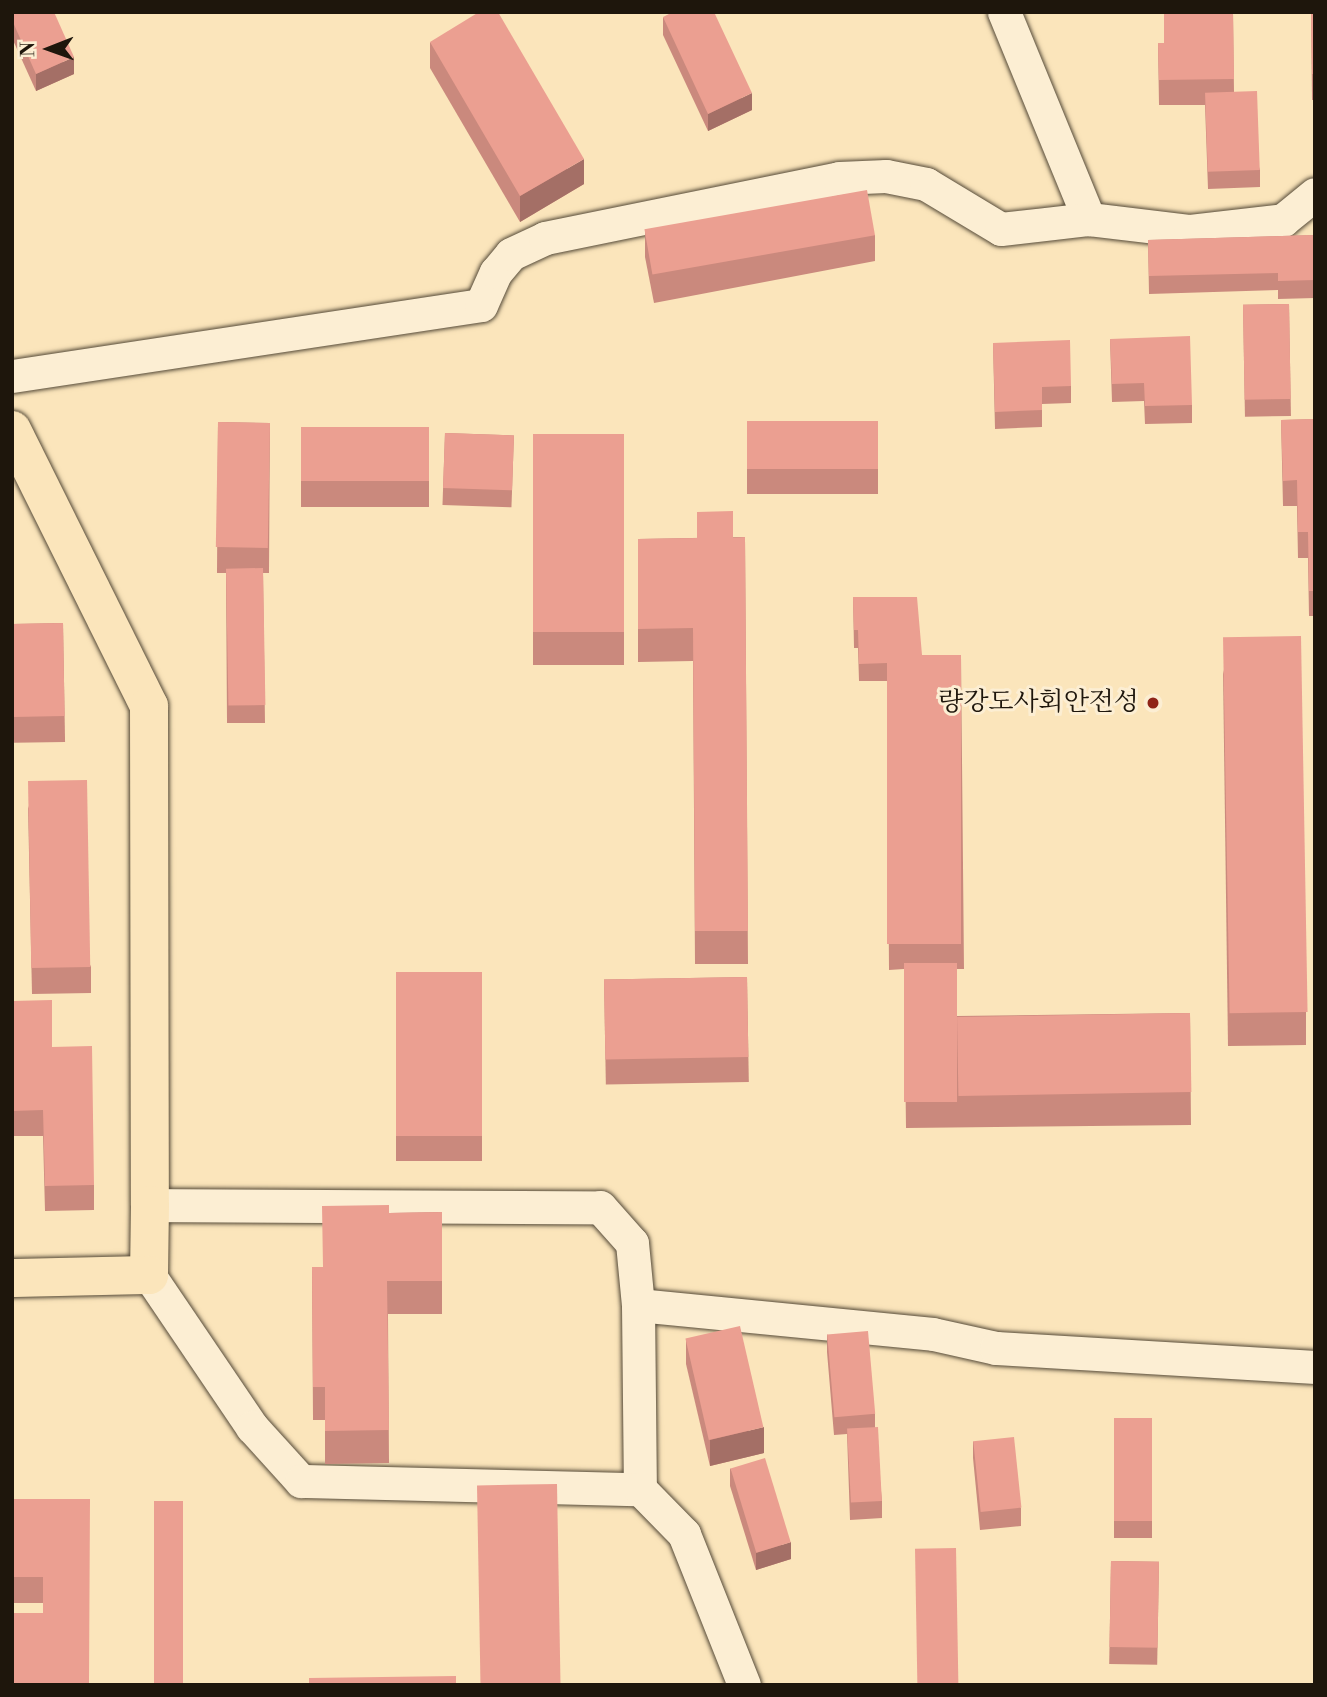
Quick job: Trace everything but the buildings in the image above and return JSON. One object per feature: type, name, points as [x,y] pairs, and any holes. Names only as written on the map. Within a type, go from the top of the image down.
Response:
[{"type":"main road","points":[[12,430],[149,706],[150,1205],[149,1275],[12,1278]]},
{"type":"street","points":[[1004,12],[1088,219]]},
{"type":"street","points":[[12,376],[481,305],[496,272],[511,254],[545,239],[839,178],[886,176],[926,184],[1001,229],[1088,219],[1190,231],[1283,220],[1315,194]]},
{"type":"street","points":[[150,1205],[600,1208],[632,1243],[638,1305],[640,1489],[684,1534],[744,1685]]},
{"type":"street","points":[[149,1275],[252,1427],[301,1481],[640,1489]]},
{"type":"street","points":[[638,1305],[933,1334],[996,1348],[1315,1367]]},
{"type":"place","name":"량강도사회안전성","points":[[1153,703]]}]
